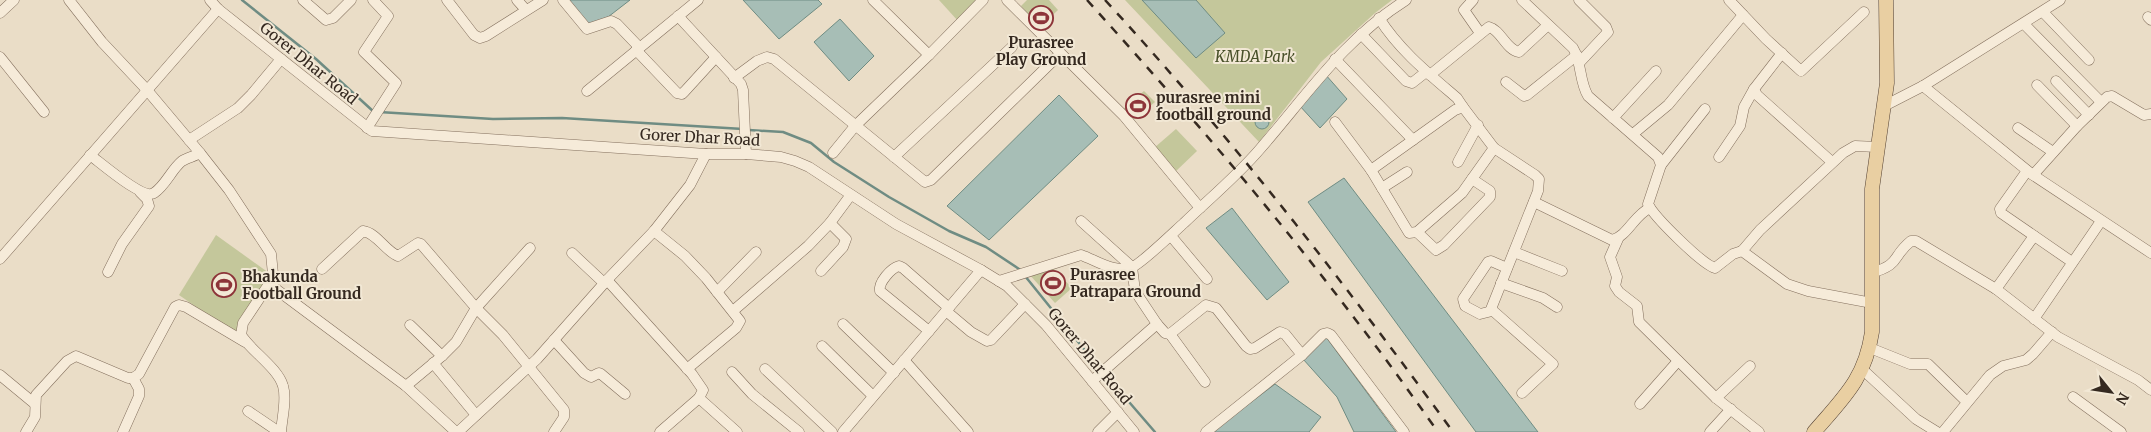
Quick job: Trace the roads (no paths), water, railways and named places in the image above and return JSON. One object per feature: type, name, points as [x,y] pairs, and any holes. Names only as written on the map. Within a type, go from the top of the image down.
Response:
[{"type":"main road","points":[[1814,432],[1855,384],[1870,348],[1872,189],[1887,83],[1886,0]]},
{"type":"street","points":[[0,13],[14,0]]},
{"type":"street","points":[[69,0],[102,42],[148,90],[200,153],[229,190],[271,254],[273,274],[269,284],[243,323],[241,335],[277,374],[282,384],[283,407],[280,432],[248,411]]},
{"type":"street","name":"Gorer Dhar Road","points":[[210,0],[218,9],[367,128],[379,132],[706,154],[746,154],[781,157],[808,167],[850,196],[896,224],[1007,286],[1099,375],[1118,412],[1134,432]]},
{"type":"street","points":[[303,0],[326,20],[333,18],[351,0]]},
{"type":"street","points":[[367,128],[377,116],[396,83],[364,52],[388,16],[373,0]]},
{"type":"street","points":[[447,0],[474,35],[480,38],[543,0]]},
{"type":"street","points":[[517,0],[526,10]]},
{"type":"street","points":[[563,0],[587,28],[611,21],[616,24],[677,93],[682,94],[716,57]]},
{"type":"street","points":[[587,91],[698,0]]},
{"type":"street","points":[[873,0],[929,55]]},
{"type":"street","points":[[833,153],[855,126],[983,0]]},
{"type":"street","points":[[1007,0],[1124,116],[1200,208]]},
{"type":"street","points":[[999,281],[1081,255],[1098,264],[1118,268],[1132,268],[1171,236],[1259,150],[1335,59],[1379,18],[1406,0]]},
{"type":"street","points":[[1473,0],[1464,10],[1480,33]]},
{"type":"street","points":[[1522,0],[1548,25],[1578,59],[1582,87],[1585,91],[1658,157],[1661,165]]},
{"type":"street","points":[[1506,82],[1524,96],[1527,95],[1578,59],[1608,32],[1606,27],[1579,0]]},
{"type":"street","points":[[1729,0],[1799,70],[1803,70],[1864,12]]},
{"type":"street","points":[[1884,106],[1923,86],[2060,0]]},
{"type":"street","points":[[0,259],[218,9]]},
{"type":"street","points":[[2043,12],[2089,60]]},
{"type":"street","points":[[1633,134],[1668,105],[1743,15]]},
{"type":"street","points":[[678,16],[743,90],[746,154]]},
{"type":"street","points":[[1379,18],[1396,41],[1428,74],[1457,98],[1494,148],[1539,179],[1538,191],[1501,283],[1492,311]]},
{"type":"street","points":[[2024,24],[2101,102]]},
{"type":"street","points":[[1361,34],[1406,81],[1412,83],[1428,74],[1491,26],[1512,50],[1519,52],[1548,25]]},
{"type":"street","points":[[894,157],[1012,47]]},
{"type":"street","points":[[1719,157],[1740,126],[1744,107],[1754,89],[1782,53]]},
{"type":"street","points":[[734,78],[757,61],[767,57],[774,60],[925,182],[931,180],[1060,54]]},
{"type":"street","points":[[0,57],[44,112]]},
{"type":"street","points":[[189,140],[238,108],[251,96],[281,59]]},
{"type":"street","points":[[1335,59],[1414,140]]},
{"type":"street","points":[[1613,118],[1656,71]]},
{"type":"street","points":[[2056,81],[2089,114]]},
{"type":"street","points":[[2037,85],[2077,126]]},
{"type":"street","points":[[1923,86],[2030,173],[2151,253]]},
{"type":"street","points":[[1754,89],[1757,95],[1832,162]]},
{"type":"street","points":[[2072,262],[2000,211],[2030,173],[2107,97],[2112,96],[2144,115],[2151,114]]},
{"type":"street","points":[[1371,170],[1455,110],[1463,107]]},
{"type":"street","points":[[1706,109],[1661,165],[1648,204],[1708,266],[1715,268],[1733,254],[1742,250],[1760,230],[1832,162],[1855,146],[1878,147]]},
{"type":"street","points":[[1335,122],[1371,170],[1407,232],[1413,234],[1462,193],[1494,148]]},
{"type":"street","points":[[1458,162],[1478,125]]},
{"type":"street","points":[[2018,128],[2053,152]]},
{"type":"street","points":[[139,191],[149,195],[154,194],[182,161],[200,153]]},
{"type":"street","points":[[269,284],[406,386],[457,432],[529,367],[654,231],[690,185],[706,154]]},
{"type":"street","points":[[90,155],[139,191],[147,199],[149,206],[122,244],[108,272]]},
{"type":"street","points":[[1382,188],[1407,172]]},
{"type":"street","points":[[1417,232],[1436,250],[1444,245],[1490,198],[1490,191],[1472,179]]},
{"type":"street","points":[[733,311],[808,246],[830,223],[850,196]]},
{"type":"street","points":[[1534,202],[1606,238],[1618,239]]},
{"type":"street","points":[[1650,208],[1639,214],[1618,239],[1610,256],[1616,273],[1616,288],[1637,306],[1638,322],[1716,398],[1759,432]]},
{"type":"street","points":[[1081,221],[1132,268],[1136,291],[1157,324],[1165,333],[1170,334],[1205,382]]},
{"type":"street","points":[[2034,319],[2101,221]]},
{"type":"street","points":[[821,271],[843,247],[846,239],[830,223]]},
{"type":"street","points":[[322,270],[363,231],[369,233],[398,256],[418,243],[426,249],[476,308],[503,335],[564,410],[564,417],[554,432]]},
{"type":"street","points":[[654,231],[685,256],[738,317],[740,324],[687,369]]},
{"type":"street","points":[[1171,236],[1207,279]]},
{"type":"street","points":[[1996,289],[2034,236]]},
{"type":"street","points":[[1872,273],[1888,268],[1910,241],[1916,241],[1996,289],[2052,332],[2138,380],[2151,390]]},
{"type":"street","points":[[406,386],[456,342],[476,308],[530,248]]},
{"type":"street","points":[[1742,250],[1787,284],[1808,291],[1872,303]]},
{"type":"street","points":[[717,292],[756,252]]},
{"type":"street","points":[[1514,252],[1562,271]]},
{"type":"street","points":[[572,253],[606,282],[687,369],[703,390],[699,398],[660,432]]},
{"type":"street","points":[[1507,268],[1491,261],[1488,262],[1463,299],[1465,306],[1478,313],[1492,311],[1553,364],[1522,393]]},
{"type":"street","points":[[929,331],[880,292],[880,284],[893,269],[900,266],[903,268],[971,332],[987,341],[991,340],[1025,304]]},
{"type":"street","points":[[843,432],[981,270]]},
{"type":"street","points":[[1501,283],[1543,298],[1557,307]]},
{"type":"street","points":[[26,432],[35,417],[36,395],[66,360],[76,356],[128,378],[133,378],[138,374],[175,307],[179,305],[186,307],[246,342]]},
{"type":"street","points":[[1170,334],[1206,305],[1211,305],[1216,308],[1250,349],[1255,348],[1280,332],[1285,334],[1302,355]]},
{"type":"street","points":[[843,324],[894,373]]},
{"type":"street","points":[[1099,375],[1157,324]]},
{"type":"street","points":[[410,325],[442,356]]},
{"type":"street","points":[[1943,432],[1990,374],[2004,366],[2026,360],[2052,332]]},
{"type":"street","points":[[1206,432],[1302,355],[1324,334],[1328,333],[1404,432]]},
{"type":"street","points":[[554,340],[584,373],[591,377],[599,373],[601,374],[625,394]]},
{"type":"street","points":[[822,346],[874,396]]},
{"type":"street","points":[[1870,348],[1910,364],[1924,362],[1928,364],[1967,402]]},
{"type":"street","points":[[904,360],[968,432]]},
{"type":"street","points":[[1640,404],[1678,361]]},
{"type":"street","points":[[432,363],[476,415]]},
{"type":"street","points":[[1716,398],[1750,366]]},
{"type":"street","points":[[1862,369],[1909,413],[1936,432]]},
{"type":"street","points":[[765,370],[832,432]]},
{"type":"street","points":[[732,372],[752,394],[800,432]]},
{"type":"street","points":[[0,375],[35,404]]},
{"type":"street","points":[[123,432],[139,396],[139,389],[133,378]]},
{"type":"street","points":[[2073,397],[2121,432]]},
{"type":"street","points":[[699,398],[735,431]]},
{"type":"street","points":[[1710,432],[1731,409]]},
{"type":"street","points":[[1098,432],[1118,412]]},
{"type":"water","points":[[566,0],[630,0],[608,17],[587,25]]},
{"type":"water","points":[[743,0],[818,0],[822,4],[779,39]]},
{"type":"water","points":[[1142,0],[1196,0],[1225,33],[1196,58]]},
{"type":"water","points":[[840,19],[874,56],[849,81],[814,42]]},
{"type":"water","points":[[1325,74],[1347,99],[1320,128],[1299,105]]},
{"type":"water","points":[[1059,95],[1098,136],[989,240],[947,206]]},
{"type":"water","points":[[1259,115],[1265,115],[1269,122],[1265,129],[1259,129],[1255,125],[1255,119]]},
{"type":"water","points":[[1344,178],[1538,432],[1476,432],[1308,202]]},
{"type":"water","points":[[1232,208],[1289,282],[1267,300],[1206,228]]},
{"type":"water","points":[[1326,337],[1396,432],[1354,432],[1337,397],[1303,359]]},
{"type":"water","points":[[1275,384],[1321,417],[1309,432],[1212,432]]},
{"type":"waterway","points":[[242,0],[316,59],[374,112]]},
{"type":"waterway","points":[[379,112],[493,119],[562,118],[743,129]]},
{"type":"waterway","points":[[749,130],[783,132],[811,143],[834,162],[889,197],[949,231],[986,247],[1022,271]]},
{"type":"waterway","points":[[1025,276],[1100,369]]},
{"type":"waterway","points":[[1104,373],[1155,432]]},
{"type":"railway","points":[[1087,0],[1258,196],[1376,347],[1438,432]]},
{"type":"railway","points":[[1105,0],[1242,157],[1370,320],[1453,432]]},
{"type":"place","name":"Purasree Play Ground","points":[[1041,18]]},
{"type":"place","name":"purasree mini football ground","points":[[1138,106]]},
{"type":"place","name":"Purasree Patrapara Ground","points":[[1053,283]]},
{"type":"place","name":"Bhakunda Football Ground","points":[[224,285]]},
{"type":"park label","name":"KMDA Park","points":[[1255,56]]}]
